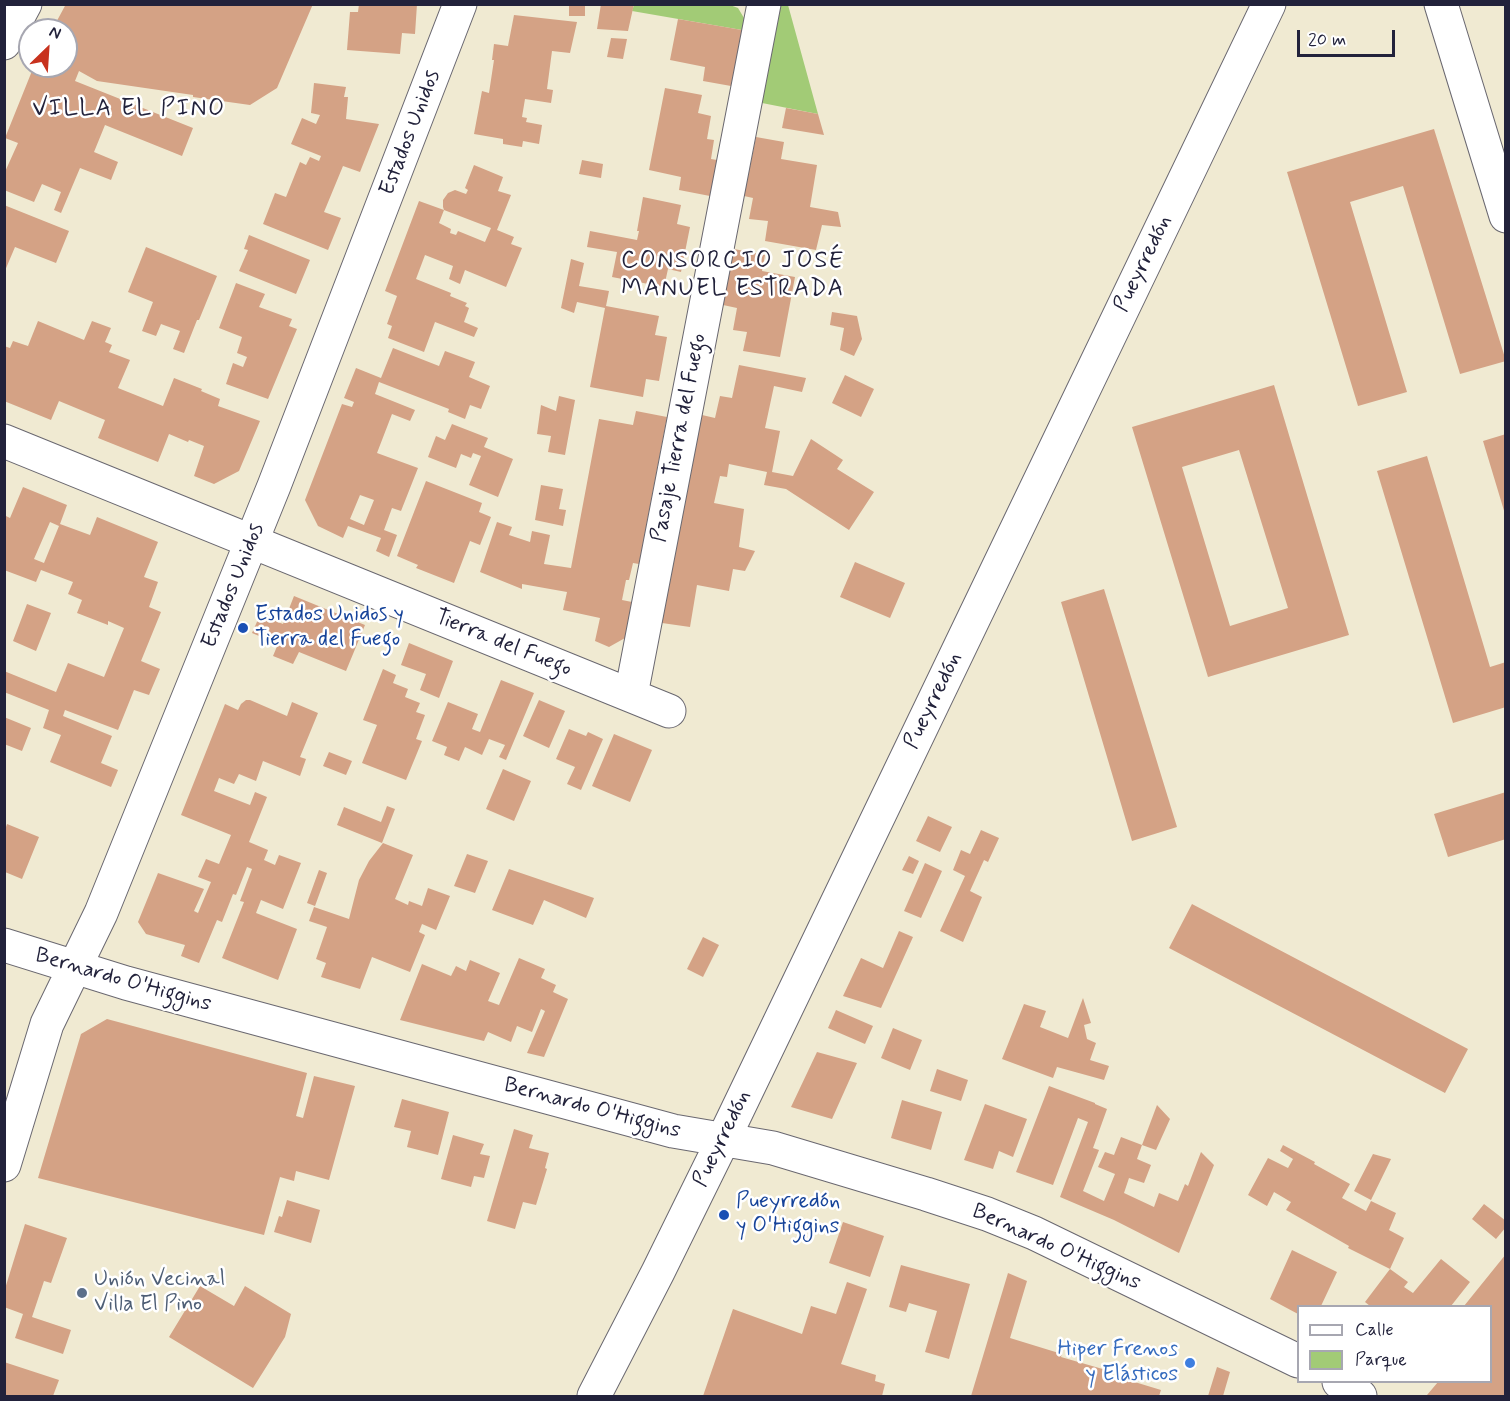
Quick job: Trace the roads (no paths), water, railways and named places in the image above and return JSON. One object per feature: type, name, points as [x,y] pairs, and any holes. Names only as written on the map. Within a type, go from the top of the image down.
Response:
[{"type":"street","points":[[4,44],[25,4]]},
{"type":"street","name":"Estados Unidos","points":[[4,1165],[47,1024],[101,914],[274,486],[460,4]]},
{"type":"street","name":"Pasaje Tierra del Fuego","points":[[631,695],[764,4]]},
{"type":"street","name":"Pueyrredón","points":[[594,1396],[723,1140],[1269,4]]},
{"type":"street","points":[[1441,4],[1506,216]]},
{"type":"street","name":"Tierra del Fuego","points":[[4,441],[669,711]]},
{"type":"street","name":"Bernardo O'Higgins","points":[[4,945],[138,986],[661,1128],[773,1149],[926,1194],[1035,1233],[1297,1361]]},
{"type":"street","points":[[1340,1383],[1360,1396]]},
{"type":"place","name":"Estados Unidos y Tierra del Fuego","points":[[243,628]]},
{"type":"place","name":"Pueyrredón y O'Higgins","points":[[724,1215]]},
{"type":"place","name":"Unión Vecinal Villa El Pino","points":[[82,1293]]},
{"type":"place","name":"Hiper Frenos y Elásticos","points":[[1190,1363]]},
{"type":"district","name":"VILLA EL PINO","points":[[129,110]]},
{"type":"district","name":"CONSORCIO JOSÉ MANUEL ESTRADA","points":[[733,276]]}]
